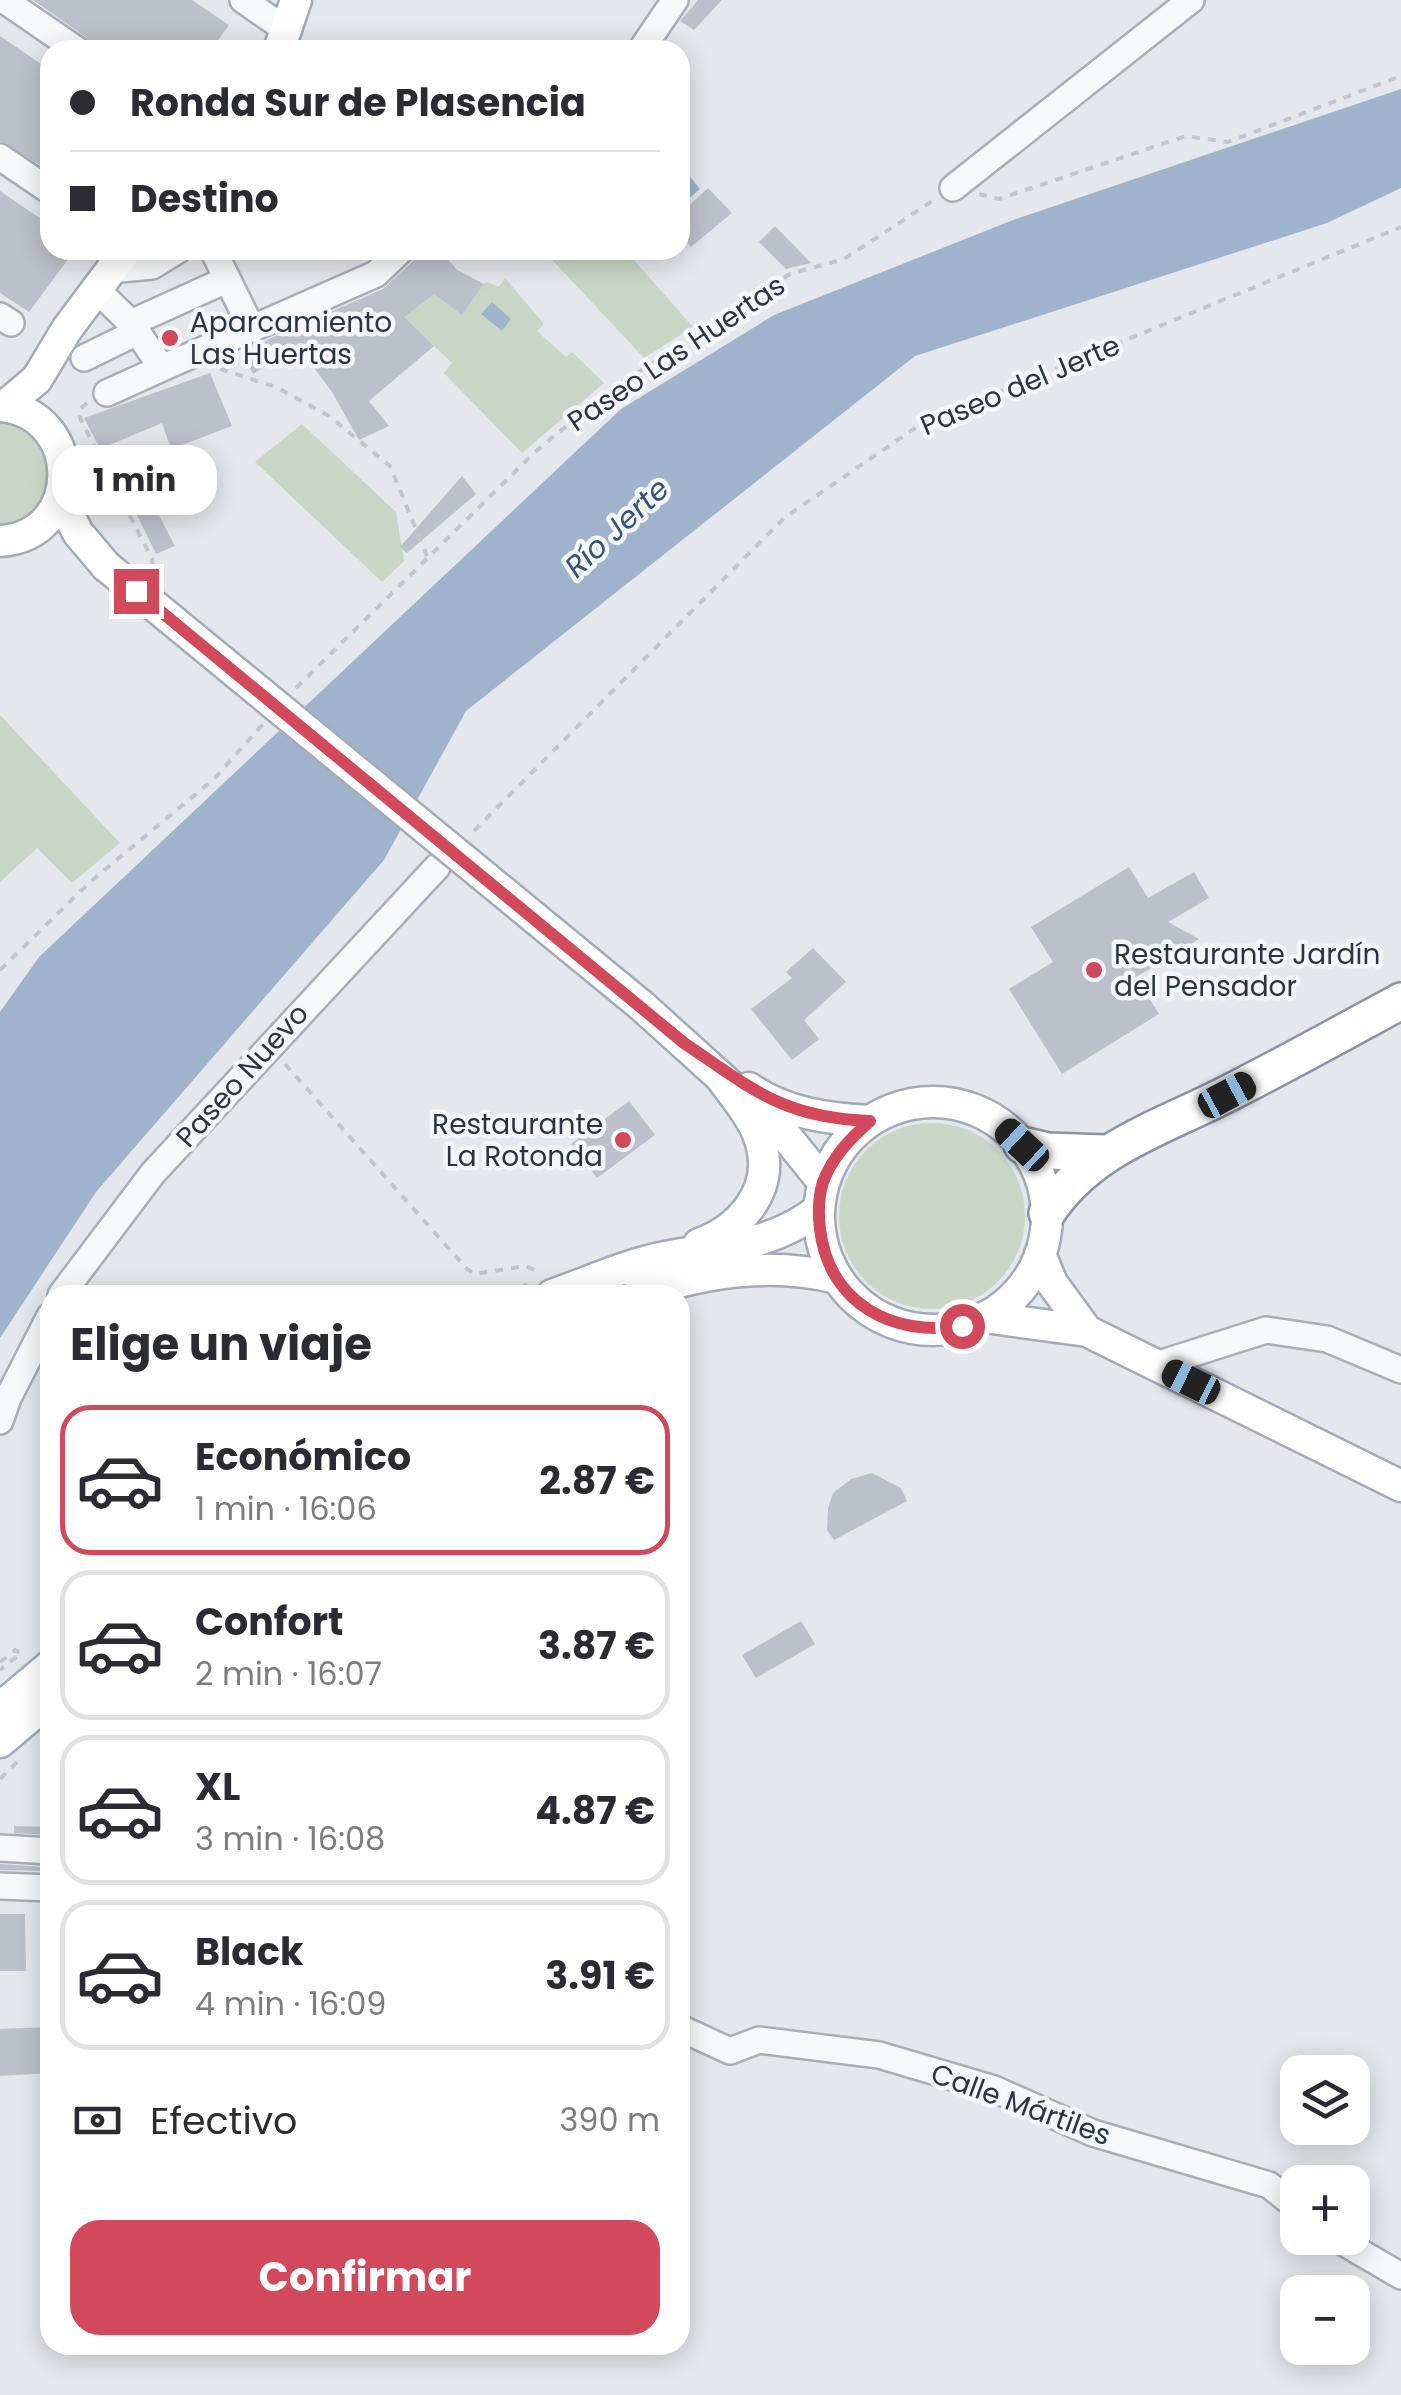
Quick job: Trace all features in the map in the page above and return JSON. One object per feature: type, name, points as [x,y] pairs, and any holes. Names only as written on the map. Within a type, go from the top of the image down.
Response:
[{"type":"highway","points":[[1047,1212],[1061,1190],[1104,1154],[1227,1095],[1401,1001]]},
{"type":"highway","points":[[1022,1145],[1048,1151],[1104,1154]]},
{"type":"main road","points":[[284,40],[296,0]]},
{"type":"main road","points":[[3,406],[37,379],[111,270]]},
{"type":"main road","points":[[42,424],[40,397],[46,366]]},
{"type":"main road","points":[[3,406],[25,412],[42,424],[55,439],[63,458],[64,478],[52,513],[14,538]]},
{"type":"main road","points":[[60,498],[78,533],[104,564],[642,1006],[786,1136],[821,1196],[822,1245],[836,1278],[870,1312],[892,1322],[938,1330],[985,1318],[1013,1298],[1033,1270],[1040,1254],[1047,1212],[1040,1177],[1022,1145],[998,1122],[967,1107],[934,1102],[917,1104],[870,1121],[841,1148],[821,1196],[798,1226],[775,1237],[546,1284]]},
{"type":"main road","points":[[14,538],[62,541],[104,564]]},
{"type":"main road","points":[[684,1043],[762,1097],[834,1120],[870,1121]]},
{"type":"main road","points":[[648,1261],[716,1238],[741,1220],[752,1206],[764,1172],[763,1149],[746,1112],[722,1079]]},
{"type":"main road","points":[[1040,1254],[1052,1283],[1087,1331]]},
{"type":"main road","points":[[676,1285],[769,1267],[802,1269],[836,1278]]},
{"type":"main road","points":[[985,1318],[1087,1331],[1401,1486]]},
{"type":"main road","points":[[2,1732],[40,1680]]},
{"type":"main road","points":[[2,1732],[40,1707]]},
{"type":"street","points":[[4,0],[62,40]]},
{"type":"street","points":[[243,0],[284,40]]},
{"type":"street","points":[[648,40],[675,0]]},
{"type":"street","points":[[953,188],[1191,0]]},
{"type":"street","points":[[0,157],[40,185]]},
{"type":"street","points":[[162,260],[152,266],[111,270],[134,327],[174,363]]},
{"type":"street","points":[[217,260],[252,329]]},
{"type":"street","points":[[107,393],[376,274],[391,260]]},
{"type":"street","points":[[84,358],[134,327],[226,280]]},
{"type":"street","name":"Paseo Nuevo","points":[[69,1285],[153,1173],[438,867]]},
{"type":"street","points":[[1156,1365],[1266,1330],[1327,1339],[1401,1370]]},
{"type":"street","points":[[0,1421],[40,1336]]},
{"type":"street","points":[[0,1848],[40,1850]]},
{"type":"street","points":[[0,1886],[40,1888]]},
{"type":"street","points":[[0,1900],[40,1900]]},
{"type":"street","name":"Calle Mártiles","points":[[690,2033],[730,2051],[759,2040],[895,2060],[994,2089],[1093,2133],[1269,2185],[1280,2194]]},
{"type":"street","points":[[1365,2255],[1401,2276]]},
{"type":"path","points":[[953,188],[999,199],[1186,136],[1228,142],[1401,76]]},
{"type":"path","name":"Paseo Las Huertas","points":[[290,694],[534,453],[606,394],[790,274],[844,259],[953,188]]},
{"type":"path","name":"Paseo del Jerte","points":[[474,831],[784,518],[921,424],[1401,227]]},
{"type":"path","points":[[174,363],[276,387],[328,416],[390,466],[427,556]]},
{"type":"path","points":[[107,393],[82,406],[80,418],[152,558],[156,578]]},
{"type":"path","points":[[0,970],[88,883],[214,778],[272,714]]},
{"type":"path","points":[[268,1046],[466,1269],[475,1274],[525,1266],[546,1284]]},
{"type":"path","points":[[0,1662],[15,1650],[21,1653],[0,1670]]},
{"type":"green space","points":[[552,260],[634,260],[693,327],[644,358]]},
{"type":"green space","points":[[505,278],[544,324],[537,331],[566,357],[572,352],[604,383],[522,453],[444,373],[452,363],[421,334],[394,324],[434,294],[462,314],[484,284],[499,287]]},
{"type":"green space","points":[[0,417],[30,430],[42,444],[50,474],[47,488],[30,513],[0,528]]},
{"type":"green space","points":[[302,424],[396,512],[404,561],[382,582],[255,462]]},
{"type":"green space","points":[[0,715],[120,843],[72,883],[37,848],[0,882]]},
{"type":"green space","points":[[932,1123],[967,1131],[997,1151],[1017,1181],[1025,1216],[1017,1251],[997,1281],[967,1301],[932,1309],[897,1301],[867,1281],[847,1251],[839,1216],[847,1181],[867,1151],[897,1131]]},
{"type":"water","name":"Río Jerte","points":[[1401,89],[1401,188],[1327,223],[915,356],[466,711],[384,860],[96,1192],[0,1338],[0,1012],[39,957],[621,409],[774,315],[1013,220]]},
{"type":"water","points":[[690,177],[700,189],[690,198]]},
{"type":"water","points":[[492,302],[511,319],[502,331],[481,314]]},
{"type":"building","points":[[33,0],[192,0],[229,25],[218,40],[86,37]]},
{"type":"building","points":[[698,0],[722,0],[694,30],[680,21]]},
{"type":"building","points":[[0,36],[40,63],[40,165],[0,141]]},
{"type":"building","points":[[708,188],[732,213],[691,247],[690,205]]},
{"type":"building","points":[[0,191],[40,218],[40,260],[68,260],[29,312],[0,293]]},
{"type":"building","points":[[775,226],[811,263],[786,269],[759,242]]},
{"type":"building","points":[[448,260],[457,270],[484,284],[462,315],[434,294],[404,317],[434,346],[369,401],[389,426],[359,440],[332,392],[298,346],[253,374],[243,355],[269,339],[383,289],[412,262]]},
{"type":"building","points":[[210,373],[232,426],[171,449],[162,423],[100,449],[84,418]]},
{"type":"building","points":[[462,476],[476,494],[407,553],[400,547]]},
{"type":"building","points":[[152,502],[175,546],[156,554],[134,509]]},
{"type":"building","name":"Restaurante Jardín del Pensador","points":[[1129,867],[1148,898],[1194,872],[1209,898],[1168,922],[1199,939],[1136,977],[1159,1014],[1062,1074],[1009,989],[1053,962],[1031,927]]},
{"type":"building","points":[[813,948],[846,982],[804,1020],[819,1039],[792,1060],[751,1009],[792,978],[786,972]]},
{"type":"building","points":[[629,1101],[655,1135],[597,1178],[571,1144]]},
{"type":"building","points":[[872,1473],[901,1488],[907,1501],[834,1540],[827,1530],[833,1493],[851,1479]]},
{"type":"building","points":[[801,1621],[815,1644],[756,1678],[742,1655]]},
{"type":"building","points":[[14,1826],[40,1827],[40,1834],[14,1833]]},
{"type":"building","points":[[0,1864],[40,1867],[40,1871],[0,1870]]},
{"type":"building","points":[[0,1914],[25,1914],[26,1971],[0,1971]]},
{"type":"building","points":[[40,2027],[40,2074],[0,2076],[0,2029]]},
{"type":"place","name":"Aparcamiento Las Huertas","points":[[170,338]]},
{"type":"place","name":"Restaurante Jardín del Pensador","points":[[1094,970]]},
{"type":"place","name":"Restaurante La Rotonda","points":[[623,1140]]},
{"type":"route","points":[[136,591],[684,1043],[762,1097],[834,1120],[870,1121],[841,1148],[823,1182],[818,1210],[822,1245],[836,1278],[870,1312],[892,1322],[938,1330],[962,1326]]}]
